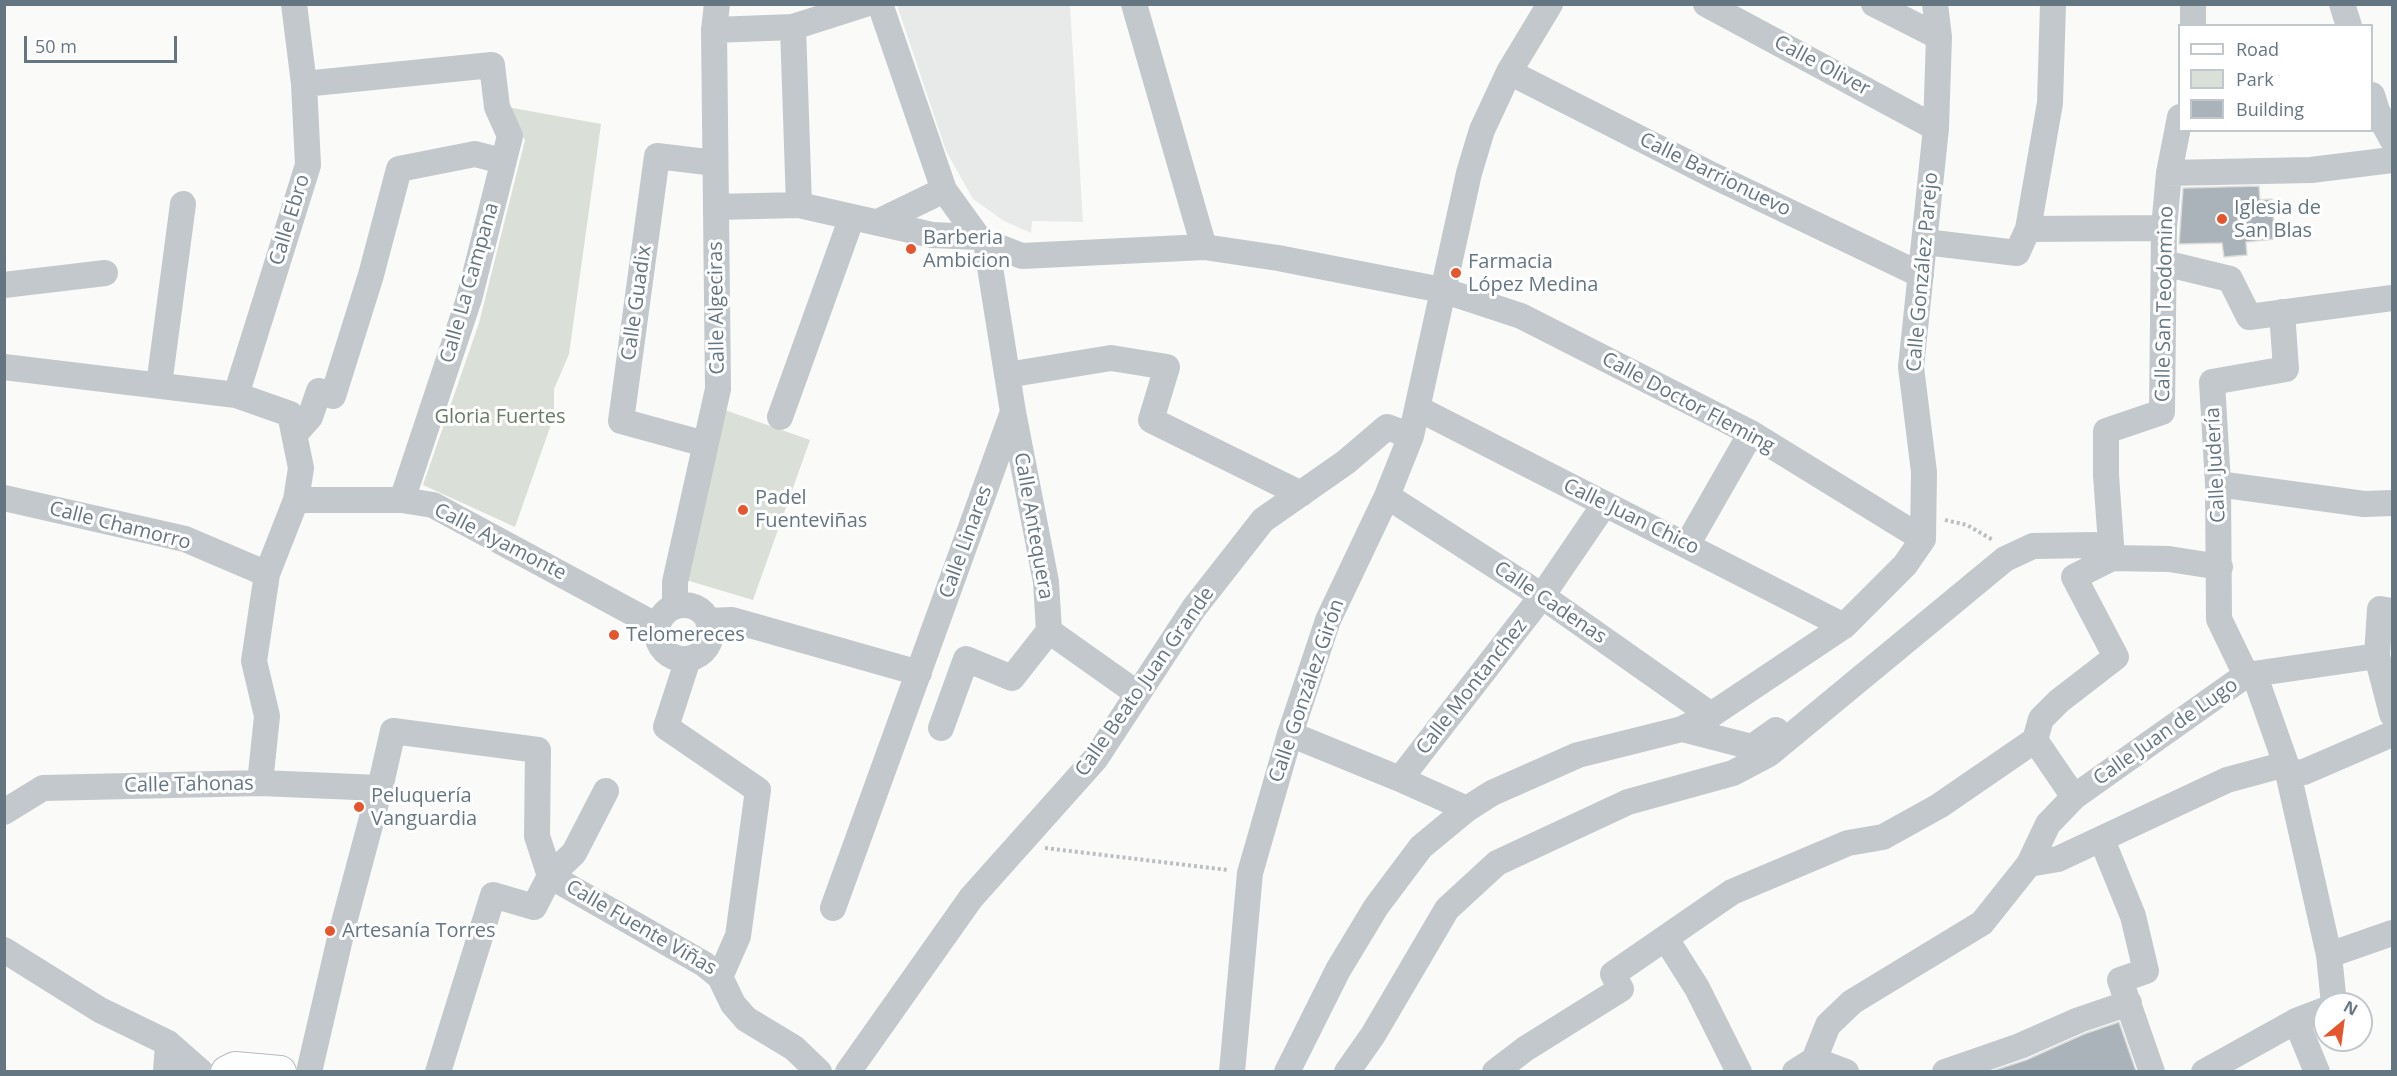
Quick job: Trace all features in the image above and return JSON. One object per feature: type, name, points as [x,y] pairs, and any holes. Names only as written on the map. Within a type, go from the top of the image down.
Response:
[{"type":"main road","points":[[227,1071],[235,1068],[270,1066]]},
{"type":"street","name":"Calle Ebro","points":[[236,395],[308,165],[303,84],[294,4]]},
{"type":"street","name":"Calle Algeciras","points":[[675,606],[675,582],[718,389],[714,30],[717,4]]},
{"type":"street","points":[[714,30],[793,27],[865,4]]},
{"type":"street","points":[[880,4],[944,190],[982,239]]},
{"type":"street","points":[[1134,4],[1204,247]]},
{"type":"street","name":"Calle González Girón","points":[[1232,1071],[1250,873],[1290,734],[1328,620],[1387,496],[1411,436],[1419,409],[1442,290],[1469,173],[1479,141],[1509,72],[1551,4]]},
{"type":"street","name":"Calle Oliver","points":[[1706,4],[1936,128]]},
{"type":"street","points":[[1874,4],[1939,37]]},
{"type":"street","name":"Calle González Parejo","points":[[1923,527],[1924,472],[1911,367],[1936,128],[1939,37],[1935,4]]},
{"type":"street","points":[[1925,242],[2017,253],[2028,229],[2050,103],[2053,4]]},
{"type":"street","points":[[2193,4],[2193,24]]},
{"type":"street","points":[[2342,4],[2348,24]]},
{"type":"street","points":[[793,27],[799,205]]},
{"type":"street","name":"Calle La Campana","points":[[303,84],[492,65],[497,107],[510,136],[469,299],[402,500]]},
{"type":"street","name":"Calle Barrionuevo","points":[[1509,72],[1723,180],[1921,275]]},
{"type":"street","points":[[2169,173],[2311,170],[2392,142],[2376,111],[2373,99]]},
{"type":"street","name":"Calle San Teodomino","points":[[2112,558],[2106,475],[2106,431],[2162,412],[2164,228],[2169,173],[2178,127]]},
{"type":"street","points":[[296,434],[310,417],[319,391],[333,396],[371,275],[399,169],[475,154],[502,161]]},
{"type":"street","name":"Calle Guadix","points":[[705,444],[621,421],[657,156],[715,163]]},
{"type":"street","points":[[878,222],[944,190]]},
{"type":"street","points":[[159,385],[183,204]]},
{"type":"street","points":[[716,207],[799,205],[932,235],[982,239]]},
{"type":"street","points":[[780,417],[852,218]]},
{"type":"street","points":[[2028,229],[2164,228]]},
{"type":"street","name":"Calle Doctor Fleming","points":[[982,239],[1022,256],[1204,247],[1289,260],[1442,290],[1521,316],[1751,433],[1923,527]]},
{"type":"street","name":"Calle Antequera","points":[[982,239],[1046,582],[1049,631]]},
{"type":"street","points":[[2164,263],[2230,279],[2249,317],[2392,298]]},
{"type":"street","points":[[4,285],[105,273]]},
{"type":"street","name":"Calle Judería","points":[[2282,312],[2286,369],[2212,382],[2218,484],[2219,619],[2246,675],[2257,682],[2287,768],[2329,955],[2333,992]]},
{"type":"street","points":[[1007,375],[1111,358],[1167,367],[1151,420],[1301,494]]},
{"type":"street","points":[[5,364],[236,395],[290,414],[296,434],[301,468],[296,500],[267,574],[254,661],[267,716],[260,783]]},
{"type":"street","name":"Calle Juan Chico","points":[[1419,409],[1844,626]]},
{"type":"street","name":"Calle Linares","points":[[833,908],[1013,412]]},
{"type":"street","name":"Calle Beato Juan Grande","points":[[848,1071],[971,898],[1096,758],[1194,608],[1263,520],[1346,462],[1387,427],[1411,436]]},
{"type":"street","points":[[1687,545],[1751,433]]},
{"type":"street","points":[[2218,484],[2364,504],[2392,503]]},
{"type":"street","name":"Calle Cadenas","points":[[1387,496],[1542,596],[1710,715]]},
{"type":"street","name":"Calle Chamorro","points":[[4,498],[184,539],[267,574]]},
{"type":"street","name":"Calle Ayamonte","points":[[296,500],[402,500],[433,505],[657,626]]},
{"type":"street","name":"Calle Montanchez","points":[[1400,779],[1542,596],[1604,505]]},
{"type":"street","points":[[1287,1071],[1338,970],[1376,907],[1421,847],[1467,809],[1492,793],[1578,755],[1682,729],[1710,715],[1844,626],[1905,565],[1923,527]]},
{"type":"street","points":[[1347,1071],[1373,1035],[1447,909],[1497,862],[1628,802],[1732,773],[1769,754],[2005,559],[2033,546],[2095,545],[2112,558]]},
{"type":"street","points":[[1495,1071],[1525,1049],[1621,989],[1613,974],[1732,892],[1848,843],[1883,837],[1938,806],[2036,740],[2042,719],[2053,707],[2115,657],[2074,577],[2112,558],[2169,559],[2220,567]]},
{"type":"street","points":[[683,605],[698,609],[708,621],[711,629],[708,645],[703,652],[688,659],[671,657],[664,651],[657,635],[657,626],[661,618],[675,606],[683,605]]},
{"type":"street","points":[[2386,610],[2377,656],[2392,714]]},
{"type":"street","points":[[708,621],[732,620],[919,673]]},
{"type":"street","points":[[940,728],[966,659],[1012,678],[1049,631],[1138,694]]},
{"type":"street","points":[[1682,729],[1752,747],[1809,708],[1872,655],[1914,634]]},
{"type":"street","name":"Calle Juan de Lugo","points":[[1805,1066],[1828,1025],[1852,1002],[1982,923],[2029,864],[2048,824],[2074,797],[2246,675],[2377,656]]},
{"type":"street","name":"Calle Fuente Viñas","points":[[606,791],[574,853],[550,876],[704,964],[720,977],[738,936],[758,790],[666,727],[688,659]]},
{"type":"street","points":[[309,1071],[393,731],[538,750],[537,836],[550,876],[534,906],[492,895],[438,1071]]},
{"type":"street","points":[[1290,734],[1467,809]]},
{"type":"street","points":[[2029,864],[2058,859],[2227,780],[2287,768],[2304,772],[2392,734]]},
{"type":"street","points":[[2036,740],[2074,797]]},
{"type":"street","name":"Calle Tahonas","points":[[4,812],[44,788],[260,783],[380,788]]},
{"type":"street","points":[[2102,840],[2133,916],[2146,971],[2120,980],[2152,1071]]},
{"type":"street","points":[[2329,955],[2392,933]]},
{"type":"street","points":[[1666,939],[1697,988],[1739,1071]]},
{"type":"street","points":[[4,950],[100,1010],[168,1043],[201,1071]]},
{"type":"street","points":[[720,977],[733,1004],[746,1019],[794,1048],[819,1071]]},
{"type":"street","points":[[1960,1069],[2129,1002]]},
{"type":"street","points":[[2204,1071],[2313,1015]]},
{"type":"street","points":[[2296,1022],[2317,1071]]},
{"type":"street","points":[[166,1071],[168,1043]]},
{"type":"street","points":[[270,1066],[285,1064],[303,1071]]},
{"type":"street","points":[[1805,1066],[1846,1071]]},
{"type":"path","points":[[1923,527],[1967,525],[2017,554]]},
{"type":"path","points":[[1019,845],[1250,873]]},
{"type":"shaded area","points":[[897,5],[1070,5],[1083,222],[1032,221],[1031,233],[1004,221],[973,199],[946,151]]},
{"type":"green space","name":"Gloria Fuertes","points":[[507,107],[601,124],[569,354],[554,389],[554,416],[515,527],[423,485],[479,323],[525,140]]},
{"type":"green space","name":"Padel Fuenteviñas","points":[[722,409],[810,440],[753,600],[686,580]]},
{"type":"building","name":"Iglesia de San Blas","points":[[2259,186],[2260,200],[2272,199],[2275,239],[2246,242],[2247,255],[2224,257],[2222,243],[2179,244],[2183,188]]},
{"type":"building","points":[[2119,1022],[2136,1071],[1992,1071],[2026,1060],[2084,1034]]},
{"type":"place","name":"Iglesia de San Blas","points":[[2222,219]]},
{"type":"place","name":"Barberia Ambicion","points":[[911,249]]},
{"type":"place","name":"Farmacia López Medina","points":[[1456,273]]},
{"type":"place","name":"Padel Fuenteviñas","points":[[743,510]]},
{"type":"place","name":"Telomereces","points":[[614,635]]},
{"type":"place","name":"Peluquería Vanguardia","points":[[359,807]]},
{"type":"place","name":"Artesanía Torres","points":[[330,931]]}]
